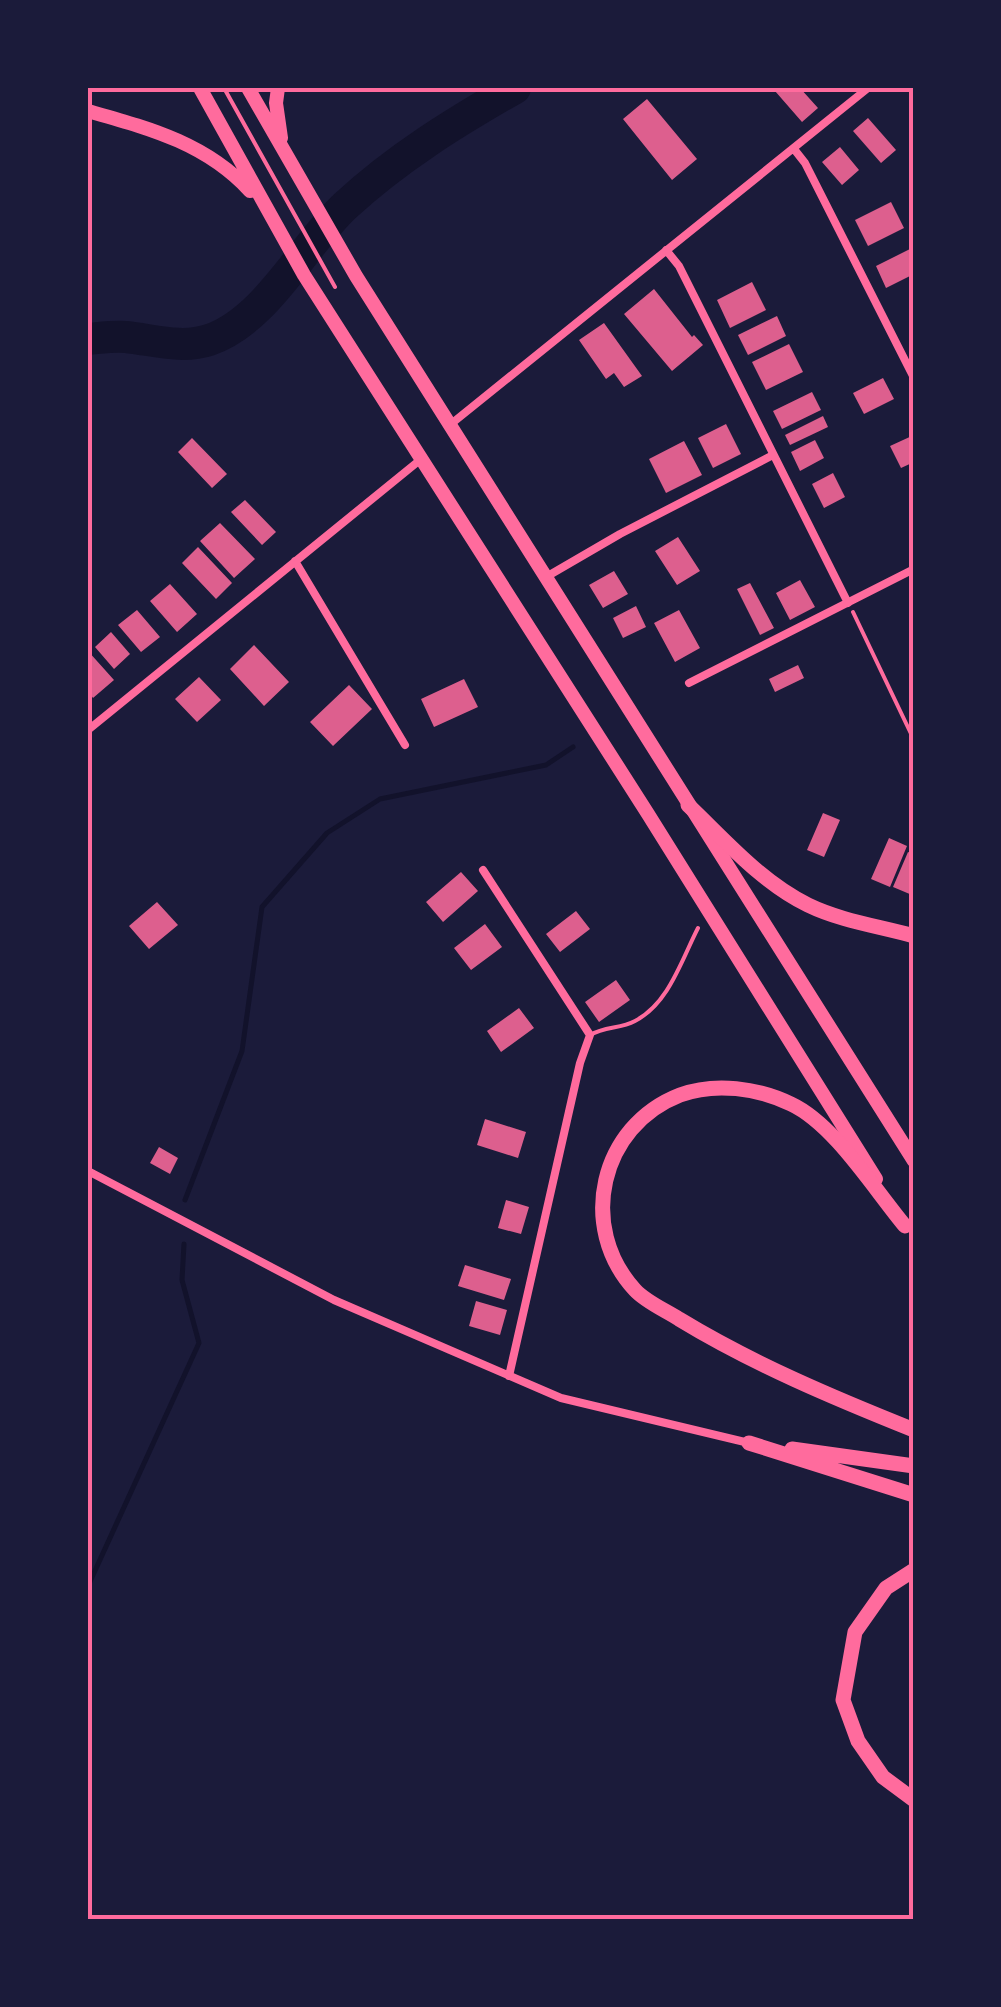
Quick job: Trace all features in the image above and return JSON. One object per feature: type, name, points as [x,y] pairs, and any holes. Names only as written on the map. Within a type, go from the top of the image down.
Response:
[{"type":"highway","points":[[200,88],[318,298],[909,1232]]},
{"type":"highway","points":[[248,88],[356,276],[914,1162]]},
{"type":"highway","points":[[278,88],[276,102],[283,149]]},
{"type":"highway","points":[[88,111],[188,143],[241,182],[266,209]]},
{"type":"highway","points":[[688,805],[770,881],[808,905],[914,936]]},
{"type":"highway","points":[[909,1232],[825,1128],[794,1105],[752,1090],[706,1088],[662,1103],[622,1142],[600,1193],[607,1245],[617,1269],[638,1294],[708,1337],[838,1399],[914,1430]]},
{"type":"highway","points":[[749,1443],[914,1466]]},
{"type":"highway","points":[[749,1443],[914,1495]]},
{"type":"highway","points":[[914,1570],[886,1588],[855,1632],[844,1700],[858,1741],[883,1776],[914,1800]]},
{"type":"street","points":[[450,424],[868,88]]},
{"type":"street","points":[[794,150],[805,163],[914,378]]},
{"type":"street","points":[[666,250],[679,266],[848,603]]},
{"type":"street","points":[[546,577],[773,455]]},
{"type":"street","points":[[88,730],[420,460]]},
{"type":"street","points":[[294,561],[404,745]]},
{"type":"street","points":[[690,683],[914,569]]},
{"type":"street","points":[[483,870],[590,1035],[580,1063],[509,1376]]},
{"type":"street","points":[[88,1172],[334,1300],[561,1398],[749,1443]]},
{"type":"lane","points":[[590,1035],[603,1027],[631,1023],[662,1001],[698,928]]},
{"type":"path","points":[[224,88],[336,286]]},
{"type":"path","points":[[318,298],[356,276]]},
{"type":"path","points":[[848,603],[914,740]]},
{"type":"building","points":[[800,88],[818,108],[802,122],[775,91]]},
{"type":"building","points":[[647,99],[697,159],[672,180],[623,119]]},
{"type":"building","points":[[868,118],[896,150],[881,163],[853,131]]},
{"type":"building","points":[[840,147],[859,170],[842,185],[822,162]]},
{"type":"building","points":[[891,202],[904,228],[868,246],[855,220]]},
{"type":"building","points":[[912,248],[914,274],[886,288],[876,266]]},
{"type":"building","points":[[752,282],[766,310],[730,328],[717,300]]},
{"type":"building","points":[[654,289],[692,337],[703,345],[672,371],[624,314]]},
{"type":"building","points":[[777,316],[786,336],[748,355],[738,335]]},
{"type":"building","points":[[604,323],[642,376],[624,387],[614,373],[606,379],[579,340]]},
{"type":"building","points":[[789,344],[803,372],[766,390],[752,362]]},
{"type":"building","points":[[883,378],[894,399],[864,414],[853,393]]},
{"type":"building","points":[[812,392],[821,410],[782,429],[773,411]]},
{"type":"building","points":[[823,416],[828,427],[790,445],[785,435]]},
{"type":"building","points":[[726,424],[741,454],[713,468],[698,438]]},
{"type":"building","points":[[914,435],[914,462],[901,468],[890,446]]},
{"type":"building","points":[[192,438],[227,474],[212,488],[178,452]]},
{"type":"building","points":[[815,440],[824,458],[800,471],[791,452]]},
{"type":"building","points":[[684,441],[702,475],[666,493],[649,459]]},
{"type":"building","points":[[833,473],[845,497],[824,508],[812,484]]},
{"type":"building","points":[[245,500],[276,532],[262,545],[231,512]]},
{"type":"building","points":[[220,523],[255,559],[234,578],[200,541]]},
{"type":"building","points":[[678,537],[700,571],[677,585],[655,551]]},
{"type":"building","points":[[198,547],[232,583],[216,599],[182,563]]},
{"type":"building","points":[[614,571],[628,594],[603,608],[589,585]]},
{"type":"building","points":[[800,580],[815,607],[790,620],[776,593]]},
{"type":"building","points":[[750,583],[774,628],[760,635],[737,589]]},
{"type":"building","points":[[170,584],[197,614],[177,632],[150,601]]},
{"type":"building","points":[[636,606],[646,627],[623,638],[613,618]]},
{"type":"building","points":[[137,610],[160,637],[141,652],[118,625]]},
{"type":"building","points":[[679,610],[700,648],[675,662],[654,623]]},
{"type":"building","points":[[111,632],[130,654],[114,669],[95,647]]},
{"type":"building","points":[[254,645],[289,682],[264,706],[230,669]]},
{"type":"building","points":[[88,651],[114,680],[93,698],[88,691]]},
{"type":"building","points":[[798,665],[804,678],[775,692],[769,679]]},
{"type":"building","points":[[199,677],[221,700],[197,722],[175,699]]},
{"type":"building","points":[[464,679],[478,707],[434,727],[421,699]]},
{"type":"building","points":[[349,685],[372,709],[333,746],[310,722]]},
{"type":"building","points":[[823,813],[840,820],[824,857],[807,850]]},
{"type":"building","points":[[889,838],[907,846],[890,887],[871,879]]},
{"type":"building","points":[[908,852],[914,854],[912,895],[893,887]]},
{"type":"building","points":[[461,872],[478,891],[443,922],[426,902]]},
{"type":"building","points":[[157,902],[178,925],[149,949],[129,926]]},
{"type":"building","points":[[576,911],[590,929],[560,952],[546,934]]},
{"type":"building","points":[[485,924],[502,947],[471,970],[454,948]]},
{"type":"building","points":[[616,980],[630,1000],[599,1022],[585,1002]]},
{"type":"building","points":[[519,1008],[534,1028],[501,1052],[487,1031]]},
{"type":"building","points":[[485,1119],[526,1132],[518,1158],[477,1145]]},
{"type":"building","points":[[159,1147],[178,1158],[170,1174],[150,1163]]},
{"type":"building","points":[[506,1200],[529,1207],[521,1234],[498,1228]]},
{"type":"building","points":[[465,1265],[511,1279],[504,1300],[458,1286]]},
{"type":"building","points":[[476,1301],[507,1310],[500,1335],[469,1326]]},
{"type":"waterway","points":[[88,339],[121,337],[189,344],[229,330],[266,300],[329,222],[385,172],[515,88]]},
{"type":"waterway","points":[[185,1200],[242,1051],[262,907],[327,833],[380,799],[546,765],[573,747]]},
{"type":"waterway","points":[[88,1586],[199,1343],[182,1280],[184,1244]]}]
